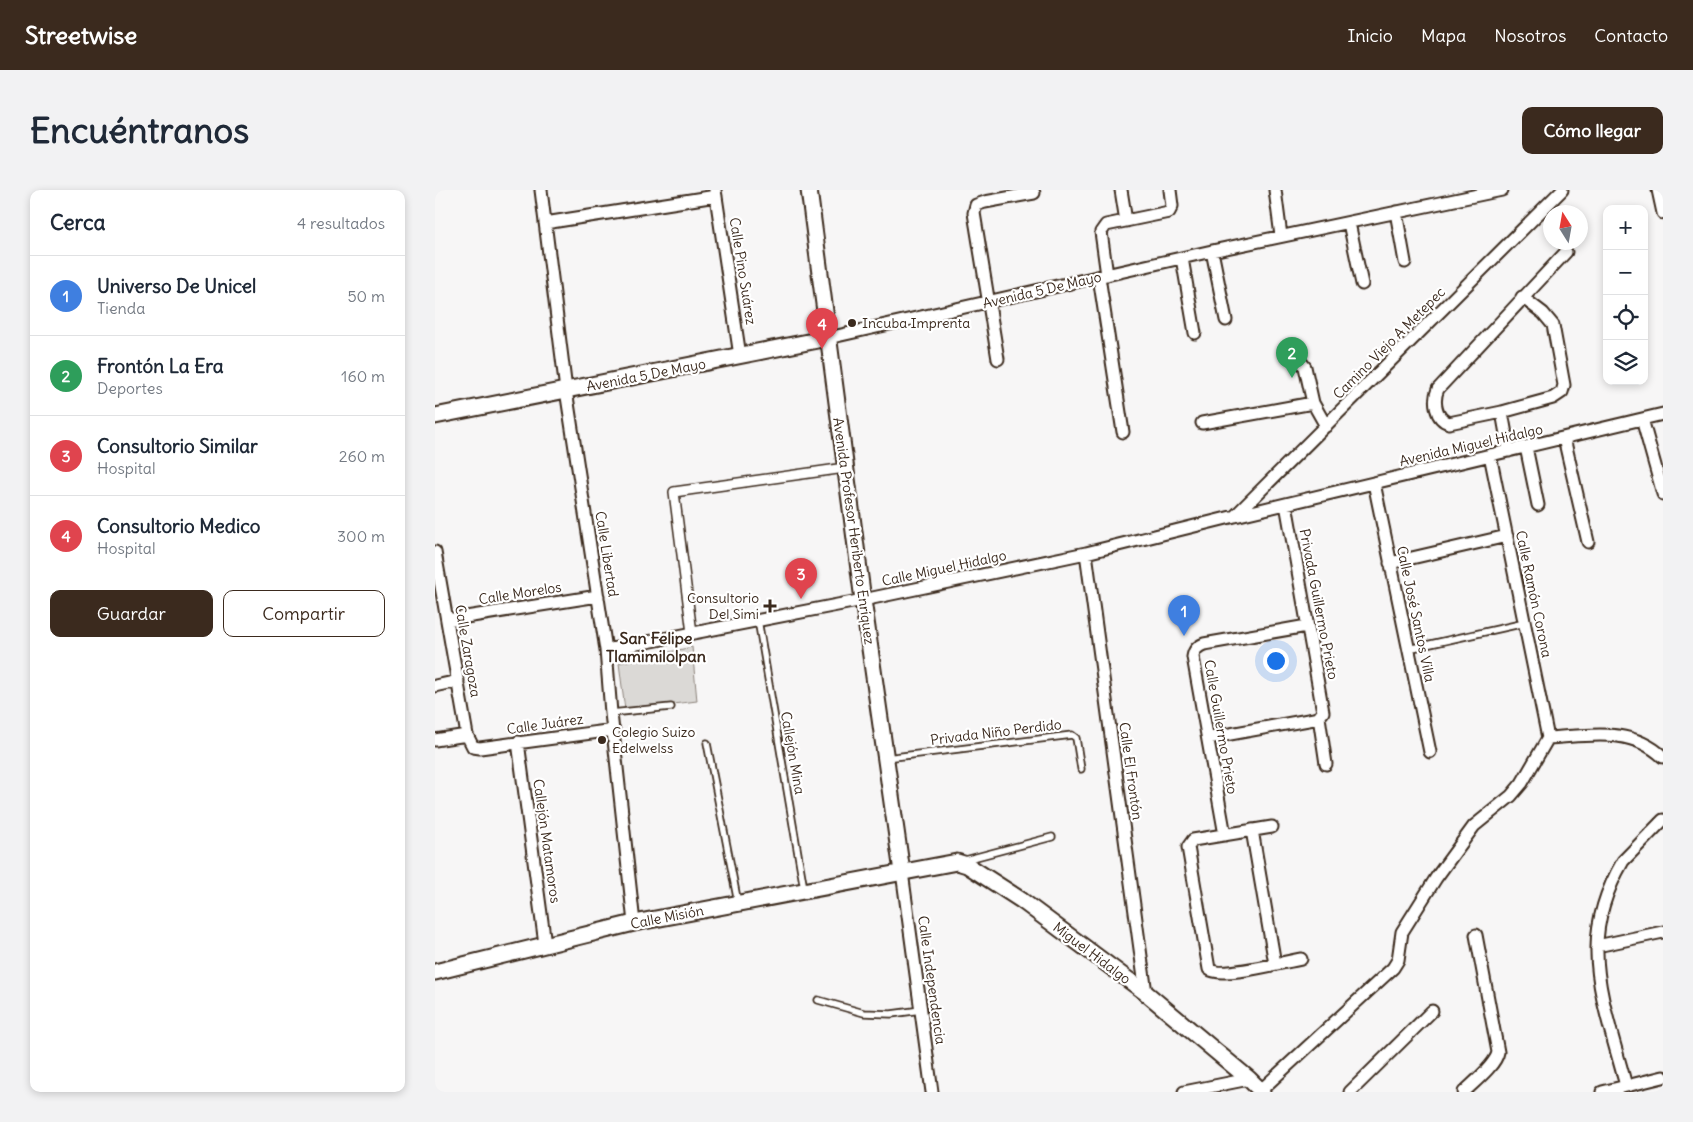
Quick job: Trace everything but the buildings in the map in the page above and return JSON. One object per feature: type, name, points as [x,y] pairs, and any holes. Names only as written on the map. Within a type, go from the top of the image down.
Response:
[{"type":"main road","name":"Avenida Profesor Heriberto Enríquez","points":[[809,190],[845,468],[902,872]]},
{"type":"main road","name":"Avenida 5 De Mayo","points":[[435,416],[828,338]]},
{"type":"main road","name":"Miguel Hidalgo","points":[[957,862],[967,865],[1021,900],[1146,993],[1261,1091]]},
{"type":"main road","points":[[902,872],[957,862]]},
{"type":"main road","name":"Calle Misión","points":[[435,972],[634,923],[902,872]]},
{"type":"street","name":"Calle Libertad","points":[[541,190],[566,390],[606,650],[634,923]]},
{"type":"street","points":[[1121,190],[1126,221]]},
{"type":"street","points":[[1123,432],[1103,276],[1101,230],[1106,225],[1165,214],[1171,211],[1173,206],[1170,190]]},
{"type":"street","points":[[1275,190],[1281,236]]},
{"type":"street","name":"Avenida 5 De Mayo","points":[[828,338],[1212,251],[1502,190]]},
{"type":"street","name":"Camino Viejo A Metepec","points":[[1235,516],[1562,190]]},
{"type":"street","points":[[1659,190],[1663,213]]},
{"type":"street","points":[[545,223],[716,193]]},
{"type":"street","name":"Calle Pino Suárez","points":[[716,193],[740,356]]},
{"type":"street","points":[[998,359],[974,213],[976,205],[985,202],[1034,193]]},
{"type":"street","points":[[1396,212],[1405,262]]},
{"type":"street","points":[[1349,223],[1361,284]]},
{"type":"street","points":[[1212,251],[1226,320]]},
{"type":"street","points":[[1522,297],[1543,313],[1553,325],[1562,392],[1553,398],[1502,412],[1449,423],[1441,419],[1435,403],[1435,396],[1443,382],[1522,297],[1566,252]]},
{"type":"street","points":[[1182,258],[1195,333]]},
{"type":"street","points":[[1296,356],[1304,364],[1307,371],[1313,403],[1326,426]]},
{"type":"street","points":[[1202,423],[1313,403]]},
{"type":"street","points":[[1502,412],[1509,451]]},
{"type":"street","name":"Avenida Miguel Hidalgo","points":[[1285,504],[1663,414]]},
{"type":"street","points":[[1642,419],[1663,494]]},
{"type":"street","points":[[1565,438],[1588,542]]},
{"type":"street","points":[[1526,447],[1538,505]]},
{"type":"street","name":"Calle Ramón Corona","points":[[1490,455],[1548,738]]},
{"type":"street","points":[[692,633],[674,492],[845,468]]},
{"type":"street","name":"Calle José Santos Villa","points":[[1373,483],[1430,752]]},
{"type":"street","name":"Calle Miguel Hidalgo","points":[[606,650],[863,600],[1086,553],[1285,504]]},
{"type":"street","name":"Privada Guillermo Prieto","points":[[1285,504],[1321,713],[1326,764]]},
{"type":"street","points":[[1390,563],[1507,536]]},
{"type":"street","name":"Calle Zaragoza","points":[[435,552],[467,735]]},
{"type":"street","name":"Calle El Frontón","points":[[1086,553],[1146,993]]},
{"type":"street","name":"Calle Morelos","points":[[447,620],[598,596]]},
{"type":"street","name":"Calle Guillermo Prieto","points":[[1225,835],[1193,657],[1194,652],[1204,644],[1307,626]]},
{"type":"street","points":[[435,686],[458,680]]},
{"type":"street","points":[[1208,738],[1321,713]]},
{"type":"street","name":"Calle Juárez","points":[[467,735],[473,748],[480,748],[614,730]]},
{"type":"street","points":[[1261,1091],[1393,968],[1398,960],[1402,932],[1436,878],[1474,826],[1511,796],[1522,783],[1548,738],[1609,734],[1646,743],[1663,756]]},
{"type":"street","points":[[435,740],[467,735]]},
{"type":"street","name":"Callejón Matamoros","points":[[518,742],[545,944]]},
{"type":"street","points":[[1626,1086],[1602,994],[1598,969],[1597,946],[1601,916],[1608,890],[1623,861],[1663,823]]},
{"type":"street","points":[[1273,827],[1193,840],[1188,847],[1209,969],[1213,972],[1228,973],[1301,959]]},
{"type":"street","points":[[1252,830],[1275,964]]},
{"type":"street","name":"Calle Independencia","points":[[902,872],[932,1092]]},
{"type":"street","points":[[1597,946],[1663,932]]},
{"type":"street","points":[[1464,1092],[1492,1063],[1498,1052],[1476,935]]},
{"type":"street","points":[[1350,1092],[1432,1011]]},
{"type":"street","points":[[1601,1092],[1663,1077]]},
{"type":"street","points":[[1184,1092],[1202,1090],[1249,1079]]},
{"type":"lane","name":"Callejón Mina","points":[[758,620],[804,891]]},
{"type":"lane","points":[[1408,648],[1525,622]]},
{"type":"lane","points":[[611,713],[671,707]]},
{"type":"lane","name":"Privada Niño Perdido","points":[[886,758],[1072,735],[1076,738],[1081,769]]},
{"type":"lane","points":[[707,743],[738,902]]},
{"type":"lane","points":[[957,862],[1052,837]]},
{"type":"lane","points":[[818,1000],[864,1013],[891,1014],[921,1010]]},
{"type":"shaded area","points":[[692,647],[697,701],[625,710],[619,663]]},
{"type":"place","name":"Incuba Imprenta","points":[[852,323]]},
{"type":"place","name":"Consultorio Medico","points":[[822,349]]},
{"type":"place","name":"Frontón La Era","points":[[1292,378]]},
{"type":"place","name":"Consultorio Similar","points":[[801,599]]},
{"type":"place","name":"Consultorio Del Simi","points":[[770,606]]},
{"type":"place","name":"Universo De Unicel","points":[[1184,636]]},
{"type":"place","name":"Colegio Suizo Edelwelss","points":[[602,740]]},
{"type":"district","name":"San Felipe Tlamimilolpan","points":[[656,647]]}]
